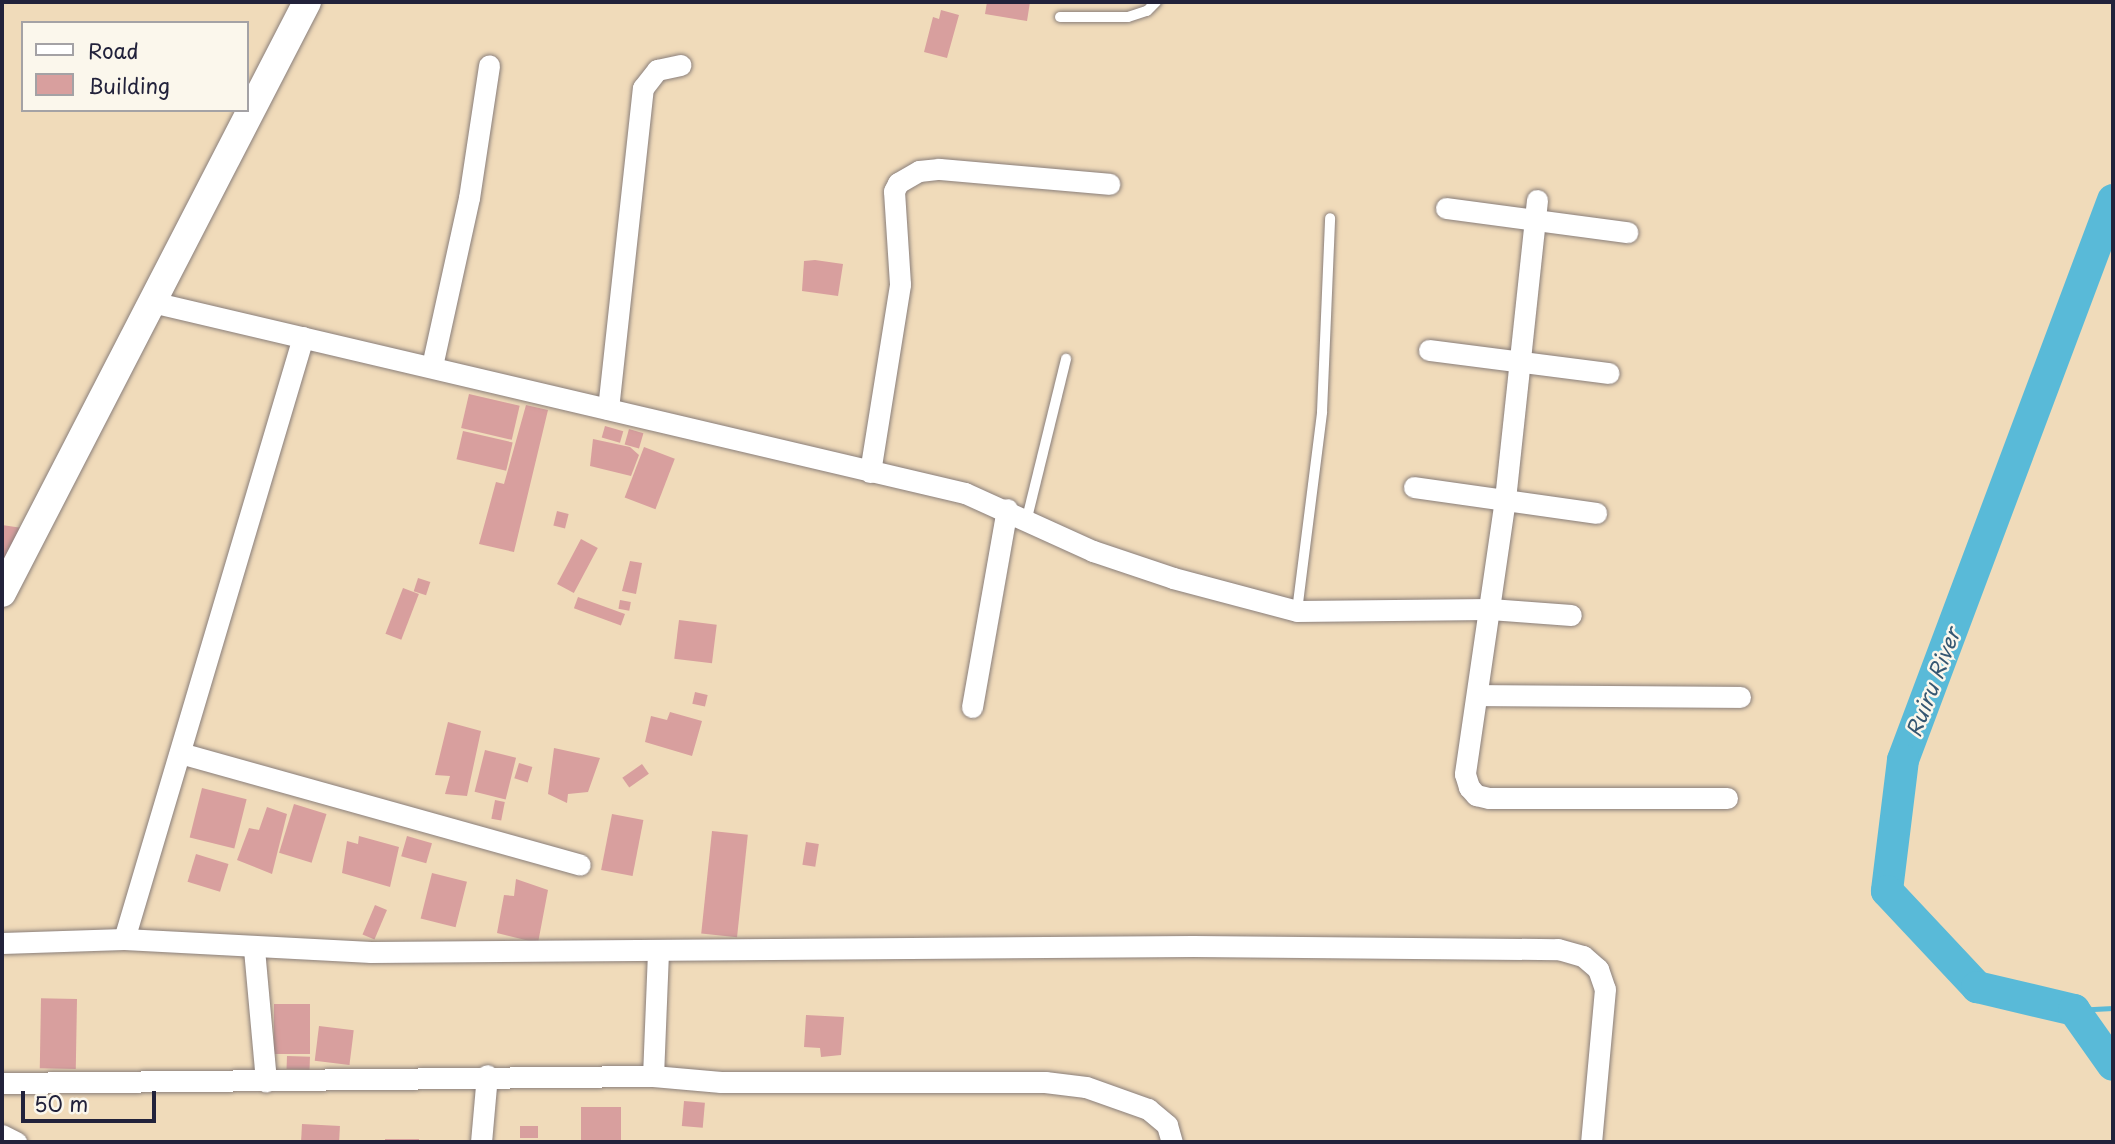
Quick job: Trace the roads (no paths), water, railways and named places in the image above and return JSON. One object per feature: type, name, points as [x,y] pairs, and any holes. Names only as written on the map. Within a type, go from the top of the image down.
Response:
[{"type":"street","points":[[2,593],[307,2]]},
{"type":"street","points":[[608,409],[643,88],[657,70],[680,65]]},
{"type":"street","points":[[432,366],[469,198],[489,66]]},
{"type":"street","points":[[870,472],[900,284],[894,191],[898,183],[919,171],[939,169],[1109,184]]},
{"type":"street","points":[[1446,208],[1536,210],[1627,232]]},
{"type":"street","points":[[1536,210],[1505,499],[1465,774],[1475,795],[1727,798]]},
{"type":"street","points":[[152,302],[432,366],[870,472],[965,492],[1027,518],[1093,551],[1173,578],[1297,611],[1490,609],[1571,615]]},
{"type":"street","points":[[124,939],[303,337]]},
{"type":"street","points":[[1429,350],[1609,373]]},
{"type":"street","points":[[1414,487],[1595,513]]},
{"type":"street","points":[[972,707],[1007,509]]},
{"type":"street","points":[[1477,695],[1740,697]]},
{"type":"street","points":[[180,753],[580,865]]},
{"type":"street","points":[[2,943],[124,939],[254,949],[658,952],[1193,946],[1558,949],[1583,956],[1598,969],[1605,989],[1591,1142]]},
{"type":"street","points":[[254,949],[266,1081]]},
{"type":"street","points":[[653,1076],[658,952]]},
{"type":"street","points":[[481,1142],[487,1074]]},
{"type":"street","points":[[2,1083],[266,1081],[487,1074],[653,1076],[721,1082],[1045,1082],[1087,1087],[1148,1109],[1167,1125],[1172,1142]]},
{"type":"street","points":[[2,1135],[16,1142]]},
{"type":"lane","points":[[1060,17],[1128,17],[1147,11],[1156,2]]},
{"type":"lane","points":[[1297,611],[1322,412],[1330,218]]},
{"type":"lane","points":[[1027,518],[1066,359]]},
{"type":"waterway","name":"Ruiru River","points":[[2113,200],[1903,760],[1887,891],[1977,987],[2074,1010],[2113,1065]]},
{"type":"waterway","points":[[2074,1010],[2113,1008]]}]
